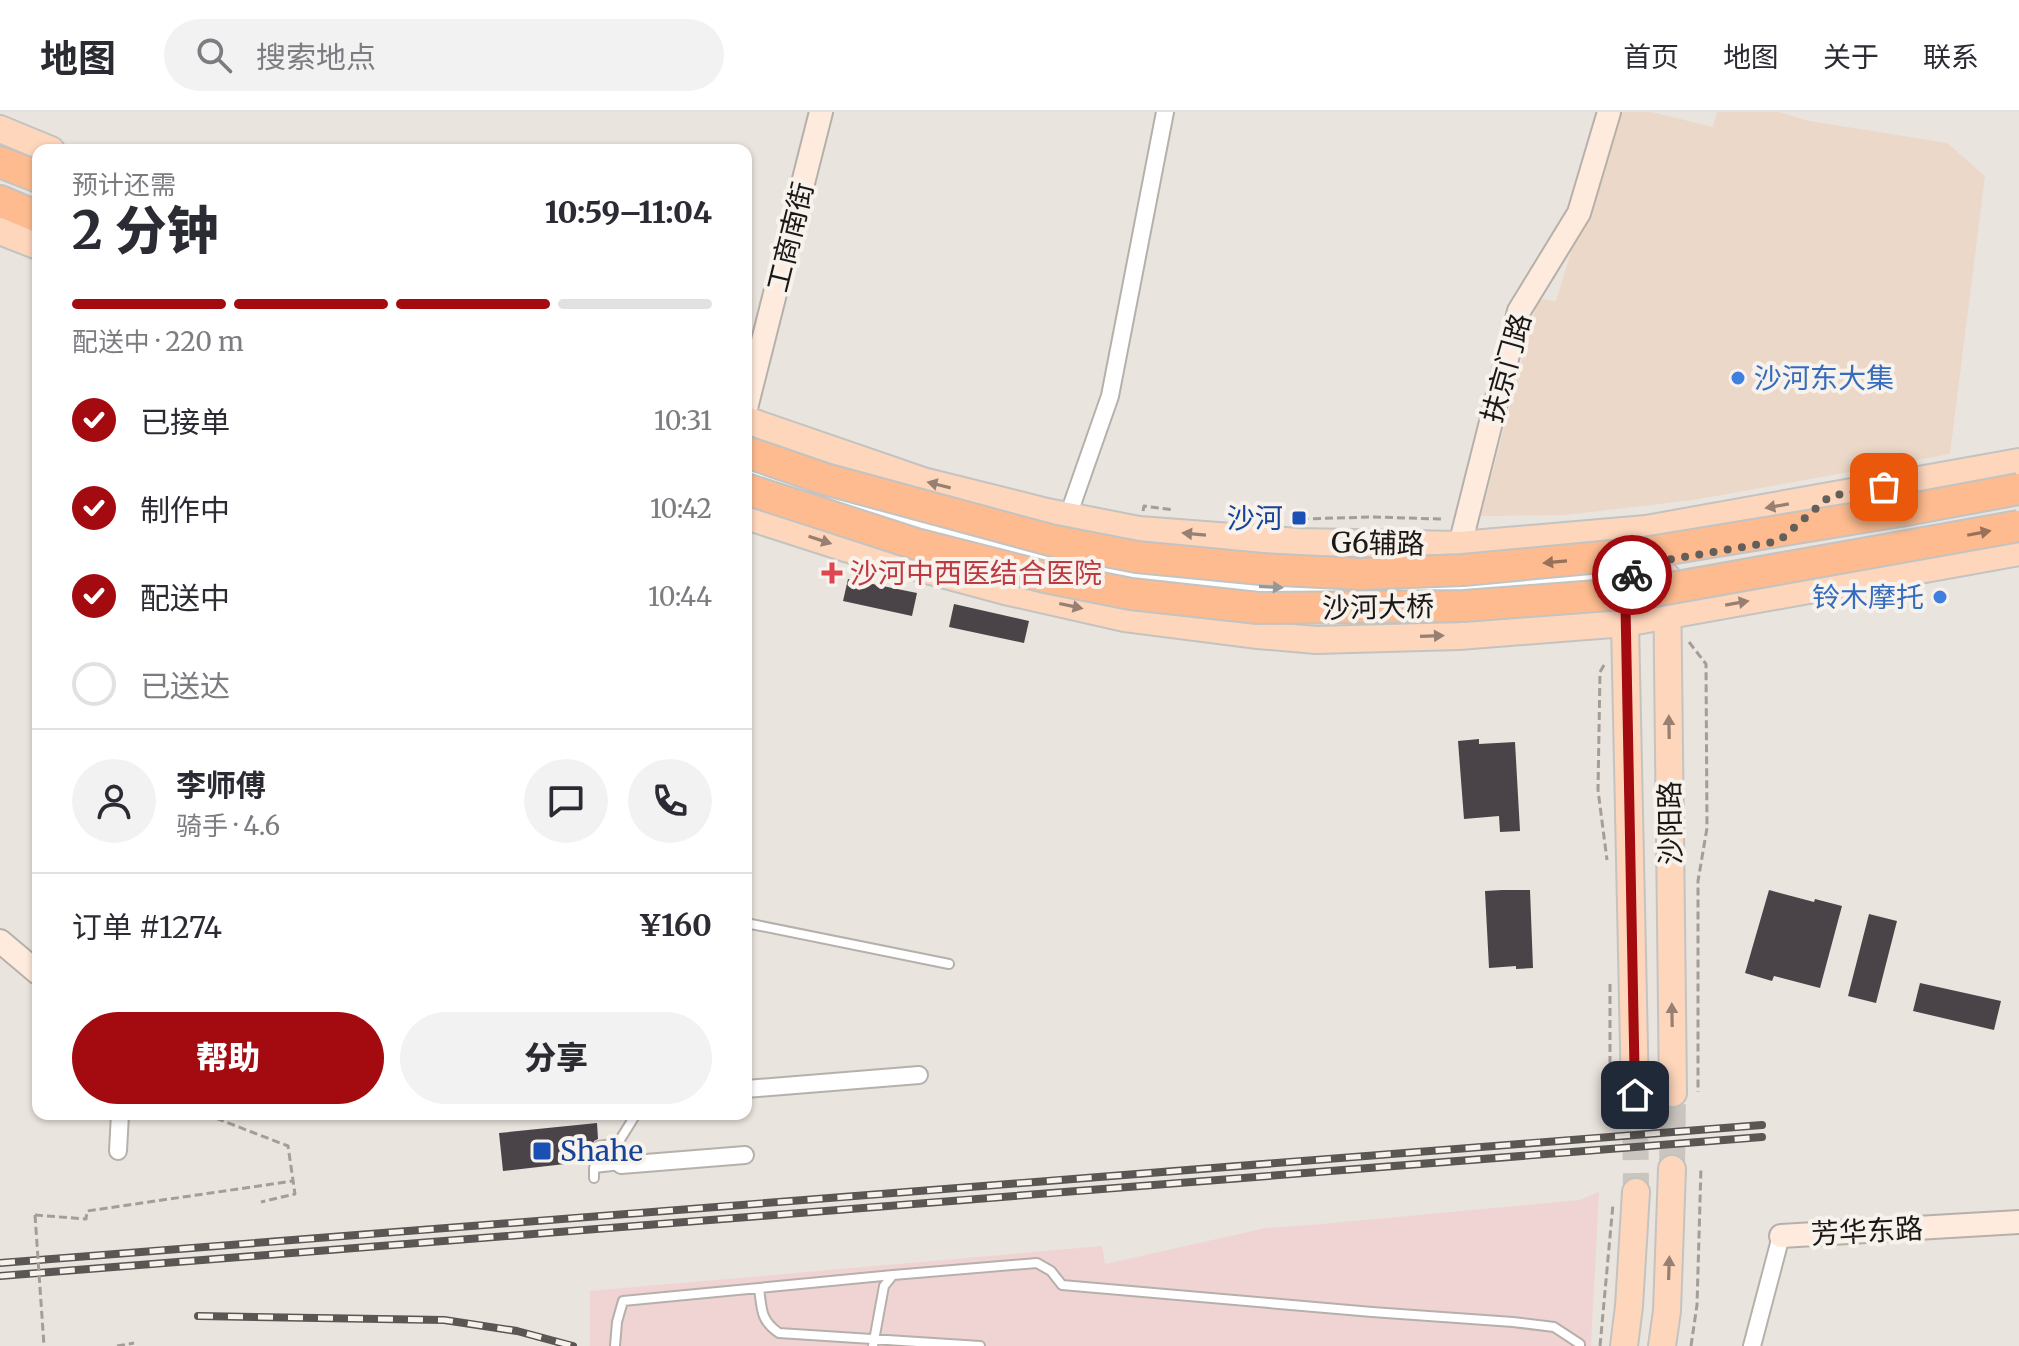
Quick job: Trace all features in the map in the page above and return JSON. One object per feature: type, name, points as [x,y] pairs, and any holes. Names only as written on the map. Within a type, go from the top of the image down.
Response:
[{"type":"highway","points":[[0,162],[32,175]]},
{"type":"highway","points":[[0,201],[32,214]]},
{"type":"highway","name":"沙河大桥","points":[[752,454],[825,479],[1050,540],[1137,557],[1261,569],[1360,574],[1463,570],[1644,553],[2019,489]]},
{"type":"highway","name":"沙河大桥","points":[[752,491],[916,544],[1045,577],[1131,594],[1258,608],[1464,606],[1649,592],[2019,526]]},
{"type":"main road","points":[[0,129],[36,144]]},
{"type":"main road","points":[[0,231],[32,244]]},
{"type":"main road","name":"G6辅路","points":[[752,422],[923,481],[1068,516],[1139,530],[1298,542],[1460,545],[1646,529],[2019,462]]},
{"type":"main road","points":[[752,518],[845,548],[1005,591],[1125,618],[1316,640],[1459,636],[1625,623],[2019,552]]},
{"type":"main road","name":"沙阳路","points":[[1658,570],[1668,616],[1686,1092]]},
{"type":"main road","name":"沙阳路","points":[[1622,1096],[1625,623]]},
{"type":"main road","points":[[1662,1346],[1667,1311],[1672,1169]]},
{"type":"main road","points":[[1624,1346],[1629,1306],[1625,1192]]},
{"type":"street","name":"工商南街","points":[[752,384],[821,112]]},
{"type":"street","points":[[1068,516],[1110,396],[1165,112]]},
{"type":"street","name":"扶京门路","points":[[1460,545],[1519,311],[1579,213],[1609,112]]},
{"type":"street","points":[[752,472],[849,504],[1001,547],[1132,574],[1256,587],[1358,592],[1625,581],[1779,541],[1938,516],[1992,468]]},
{"type":"street","points":[[1779,541],[1830,496]]},
{"type":"street","points":[[1658,570],[1885,541],[1946,565]]},
{"type":"street","points":[[1625,581],[1625,623]]},
{"type":"street","points":[[0,941],[32,968]]},
{"type":"street","points":[[752,1089],[919,1075]]},
{"type":"street","points":[[118,1151],[120,1120]]},
{"type":"street","points":[[621,1165],[745,1155]]},
{"type":"street","name":"芳华东路","points":[[1752,1346],[1781,1236],[2019,1222]]},
{"type":"lane","points":[[752,924],[949,964]]},
{"type":"lane","points":[[594,1178],[594,1168],[621,1165],[618,1143],[632,1120]]},
{"type":"lane","points":[[599,1146],[618,1143]]},
{"type":"lane","points":[[615,1346],[619,1308],[623,1301],[1037,1263],[1051,1271],[1062,1285],[1554,1327],[1580,1346]]},
{"type":"lane","points":[[874,1342],[884,1286],[893,1275]]},
{"type":"lane","points":[[759,1288],[768,1325],[779,1333],[874,1342],[980,1346]]},
{"type":"path","points":[[1668,616],[1706,664],[1707,828],[1698,881],[1686,1092]]},
{"type":"path","points":[[1607,660],[1600,672],[1598,790],[1608,864]]},
{"type":"path","points":[[1610,972],[1622,1096]]},
{"type":"path","points":[[221,1120],[288,1146],[295,1194],[261,1202]]},
{"type":"path","points":[[1691,1346],[1697,1305],[1701,1167]]},
{"type":"path","points":[[44,1346],[35,1215],[86,1219],[87,1211],[293,1181]]},
{"type":"path","points":[[1600,1346],[1625,1192]]},
{"type":"path","points":[[117,1346],[134,1343]]},
{"type":"shaded area","name":"沙河东大集","points":[[1614,112],[1651,112],[1713,127],[1717,112],[1779,112],[1809,121],[1947,143],[1985,176],[1950,454],[1693,500],[1565,515],[1481,516],[1538,299],[1556,301]]},
{"type":"shaded area","points":[[1599,1192],[1591,1346],[590,1346],[590,1291],[1102,1246],[1105,1264],[1266,1228],[1579,1200]]},
{"type":"building","points":[[848,579],[917,593],[912,616],[843,601]]},
{"type":"building","points":[[954,604],[1029,621],[1024,643],[949,627]]},
{"type":"building","points":[[1479,739],[1479,744],[1515,742],[1520,831],[1500,832],[1499,816],[1464,819],[1458,741]]},
{"type":"building","points":[[1530,890],[1533,968],[1489,968],[1485,891]]},
{"type":"building","points":[[1769,890],[1842,906],[1820,988],[1774,976],[1772,981],[1745,973]]},
{"type":"building","points":[[1869,914],[1897,921],[1876,1003],[1848,996]]},
{"type":"building","points":[[1920,983],[2001,1001],[1994,1030],[1913,1011]]},
{"type":"building","points":[[597,1123],[598,1139],[592,1146],[594,1151],[600,1153],[600,1160],[503,1171],[499,1133]]},
{"type":"tunnel","points":[[1672,1169],[1673,1093]]},
{"type":"tunnel","points":[[1635,1095],[1636,1192]]},
{"type":"railway","points":[[0,1263],[1762,1125]]},
{"type":"railway","points":[[0,1276],[1762,1137]]},
{"type":"railway","points":[[198,1316],[444,1320],[517,1331],[573,1346]]},
{"type":"way so far","points":[[1632,575],[1648,563],[1779,541],[1830,496],[1884,487]]},
{"type":"place","name":"沙河东大集","points":[[1738,378]]},
{"type":"place","name":"沙河","points":[[1299,518]]},
{"type":"place","name":"沙河中西医结合医院","points":[[832,573]]},
{"type":"place","name":"铃木摩托","points":[[1940,597]]},
{"type":"place","name":"Shahe","points":[[542,1151]]},
{"type":"route","points":[[1632,575],[1625,581],[1635,1095]]}]
